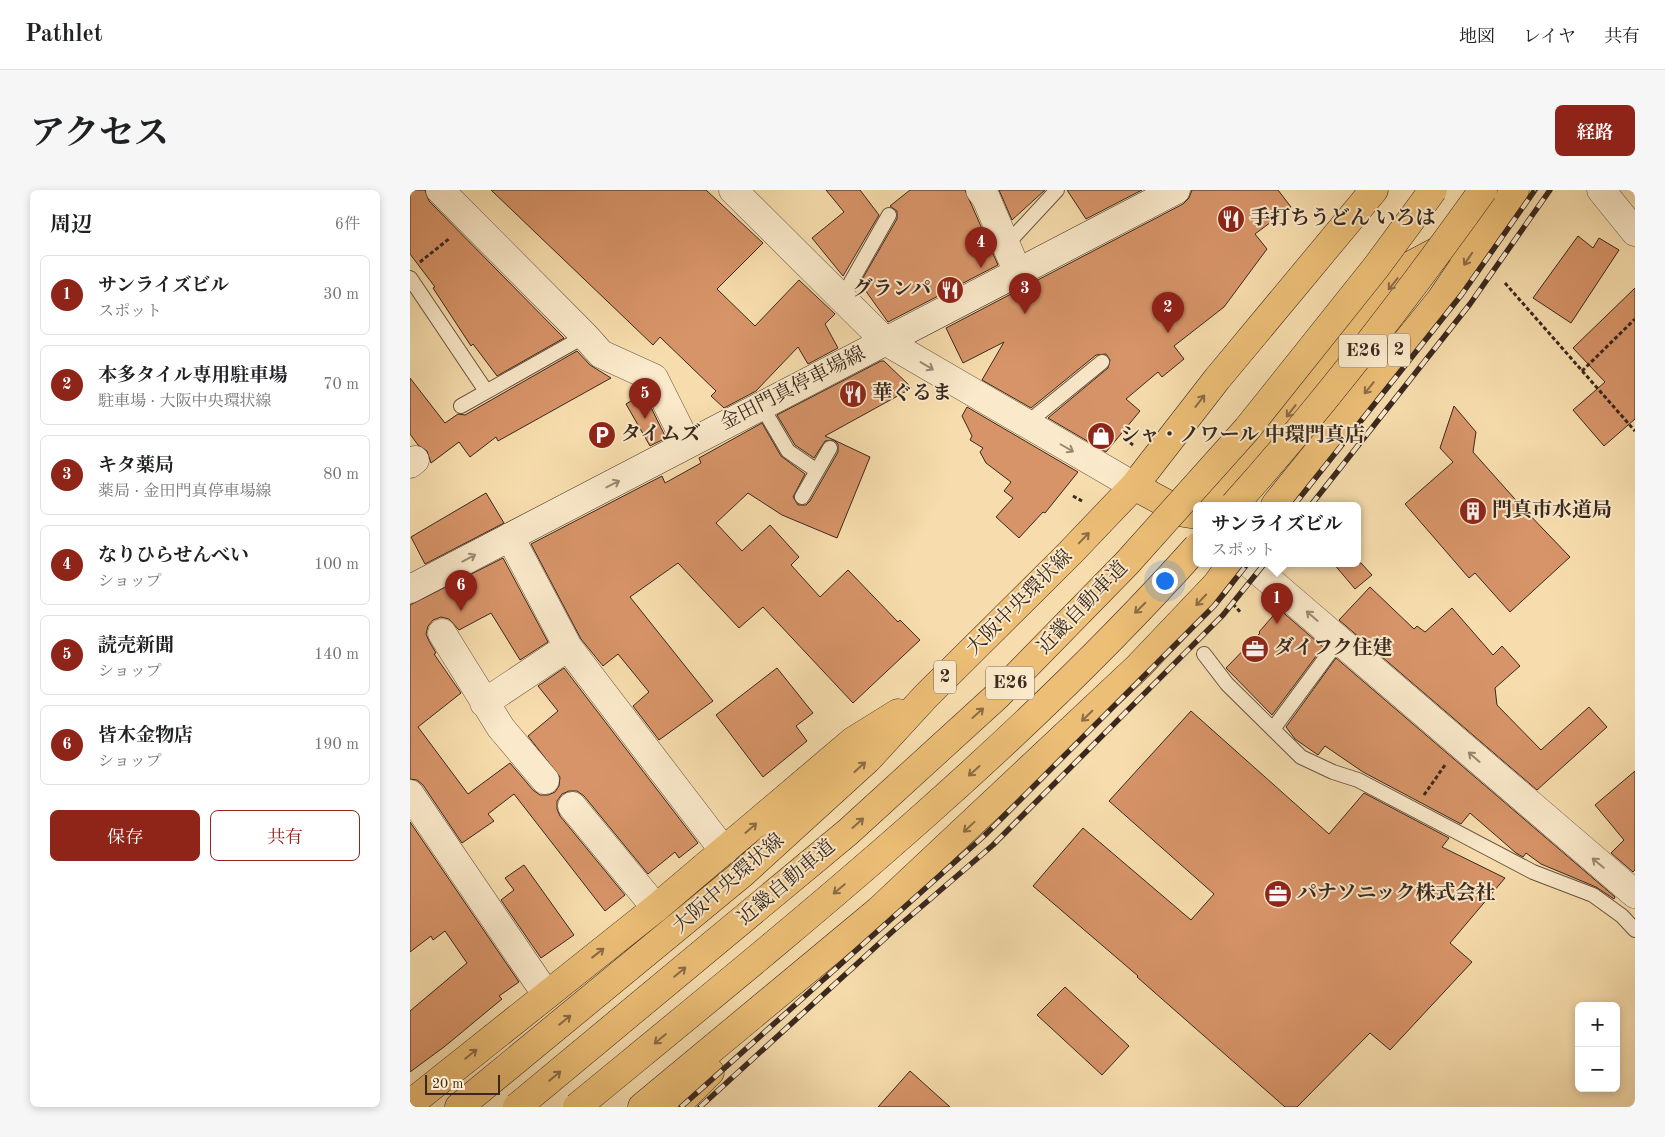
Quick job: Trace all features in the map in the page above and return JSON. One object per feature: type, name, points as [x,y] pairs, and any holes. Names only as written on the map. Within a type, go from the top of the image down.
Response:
[{"type":"main road","name":"大阪中央環状線","points":[[459,1107],[743,874],[868,759],[926,696],[1070,553],[1134,486],[1217,379],[1374,190]]},
{"type":"main road","name":"近畿自動車道","points":[[517,1107],[848,832],[998,696],[1128,563],[1247,429],[1377,266],[1432,190]]},
{"type":"main road","name":"E26","points":[[1237,502],[1275,460],[1409,294],[1483,190]]},
{"type":"main road","name":"2","points":[[1277,502],[1441,299],[1515,190]]},
{"type":"main road","points":[[1217,502],[1407,267],[1492,222]]},
{"type":"main road","points":[[1134,486],[1184,513],[1193,514]]},
{"type":"main road","name":"近畿自動車道","points":[[578,1107],[877,857],[1028,723],[1193,551]]},
{"type":"main road","points":[[642,1107],[832,952],[878,911],[1076,727],[1144,660],[1216,584],[1229,567]]},
{"type":"main road","points":[[413,1094],[656,908],[853,741],[926,696]]},
{"type":"main road","points":[[675,1107],[832,952]]},
{"type":"street","points":[[440,190],[585,336],[600,354],[654,378],[687,444]]},
{"type":"street","points":[[980,190],[986,198],[1018,273]]},
{"type":"street","name":"金田門真停車場線","points":[[412,585],[510,537],[1176,190]]},
{"type":"street","points":[[1601,190],[1635,232]]},
{"type":"street","points":[[742,193],[885,341],[1134,486]]},
{"type":"street","points":[[510,537],[568,647],[724,851]]},
{"type":"street","points":[[1255,567],[1635,894]]},
{"type":"street","points":[[442,633],[501,728],[545,780]]},
{"type":"street","points":[[484,703],[568,647]]},
{"type":"street","points":[[410,794],[546,994]]},
{"type":"street","points":[[572,806],[656,908]]},
{"type":"lane","points":[[1006,245],[1057,190]]},
{"type":"lane","points":[[842,298],[889,215]]},
{"type":"lane","points":[[410,278],[486,391]]},
{"type":"lane","points":[[460,406],[585,336]]},
{"type":"lane","points":[[1026,424],[1102,362]]},
{"type":"lane","points":[[761,405],[788,451],[817,471]]},
{"type":"lane","points":[[802,497],[830,448]]},
{"type":"lane","points":[[1273,729],[1339,640]]},
{"type":"lane","points":[[1204,654],[1228,684],[1301,757],[1333,772],[1358,780],[1533,872],[1593,894],[1622,916],[1635,930]]},
{"type":"path","points":[[418,265],[470,222]]},
{"type":"path","points":[[1505,283],[1635,431]]},
{"type":"path","points":[[1582,371],[1635,319]]},
{"type":"path","points":[[1415,809],[1459,744]]},
{"type":"building","points":[[410,190],[425,190],[429,201],[564,338],[497,376],[473,344],[471,346],[433,288],[435,287],[410,254]]},
{"type":"building","points":[[491,190],[706,190],[763,243],[717,289],[755,326],[799,280],[835,314],[825,324],[838,348],[808,364],[798,347],[756,391],[724,408],[711,396],[716,391],[660,337],[653,345]]},
{"type":"building","points":[[826,190],[860,190],[879,215],[843,276],[812,238],[844,212]]},
{"type":"building","points":[[910,190],[965,190],[998,265],[888,322],[860,283],[897,219],[897,211],[890,206]]},
{"type":"building","points":[[999,190],[1045,190],[1012,220]]},
{"type":"building","points":[[1067,190],[1142,190],[1086,219]]},
{"type":"building","points":[[1192,190],[1278,190],[1291,207],[1255,234],[1267,249],[1224,307],[1174,346],[1184,359],[1162,377],[1158,372],[1126,399],[1140,411],[1106,452],[1048,418],[1108,368],[1110,360],[1106,354],[1096,355],[1031,408],[982,380],[1004,342],[963,363],[946,328],[1183,204],[1189,198]]},
{"type":"building","points":[[1578,236],[1593,248],[1599,238],[1619,250],[1571,323],[1533,298]]},
{"type":"building","points":[[1635,288],[1635,419],[1604,446],[1573,410],[1605,382],[1573,348]]},
{"type":"building","points":[[577,351],[590,365],[611,378],[498,441],[496,437],[470,457],[459,442],[431,463],[427,451],[418,445],[410,434],[410,378],[445,423],[458,414],[465,415]]},
{"type":"building","points":[[884,361],[912,388],[825,436],[834,440],[825,441],[814,458],[795,445],[777,415]]},
{"type":"building","points":[[644,393],[666,438],[650,446],[626,404]]},
{"type":"building","name":"門真市水道局","points":[[1454,406],[1476,432],[1473,452],[1570,557],[1510,612],[1475,573],[1469,578],[1405,504],[1453,462],[1440,448]]},
{"type":"building","points":[[967,407],[1078,472],[1045,513],[1043,512],[1019,538],[996,517],[1013,498],[1004,491],[1011,482],[986,463],[980,452],[983,448],[970,440],[972,436],[962,416]]},
{"type":"building","points":[[762,423],[781,456],[805,474],[793,497],[798,505],[806,505],[810,501],[838,452],[838,444],[834,440],[870,457],[837,538],[782,515],[748,493],[716,523],[742,551],[770,525],[799,557],[791,565],[820,597],[848,570],[898,622],[900,620],[920,640],[853,703],[763,607],[739,628],[678,563],[630,597],[713,701],[659,740],[633,706],[649,692],[618,654],[603,666],[581,639],[531,544],[662,476],[665,483],[701,463],[699,458]]},
{"type":"building","points":[[486,493],[504,523],[425,564],[411,537]]},
{"type":"building","points":[[503,558],[548,642],[520,660],[491,613],[459,630],[449,619],[441,617],[433,620],[428,626],[426,634],[436,653],[434,654],[461,693],[418,727],[468,794],[510,763],[533,790],[540,795],[548,795],[555,792],[559,786],[560,777],[528,736],[558,711],[538,686],[564,668],[698,843],[679,858],[675,852],[648,874],[584,796],[577,791],[569,791],[562,794],[557,801],[557,809],[560,816],[625,895],[605,911],[514,794],[488,814],[494,821],[462,843],[423,785],[417,780],[410,779],[410,605]]},
{"type":"building","points":[[1361,563],[1372,575],[1355,589],[1336,567],[1361,567]]},
{"type":"building","points":[[1370,587],[1414,629],[1417,626],[1425,632],[1452,608],[1493,655],[1502,646],[1520,666],[1495,688],[1497,705],[1541,750],[1589,707],[1607,727],[1537,790],[1339,620]]},
{"type":"building","points":[[1279,609],[1323,647],[1272,715],[1226,668],[1260,633]]},
{"type":"building","points":[[1336,658],[1615,897],[1614,899],[1596,887],[1541,864],[1526,853],[1523,857],[1516,853],[1470,813],[1461,824],[1363,772],[1325,746],[1318,755],[1295,739],[1286,727]]},
{"type":"building","points":[[777,668],[813,713],[796,726],[807,741],[763,777],[716,715]]},
{"type":"building","points":[[1191,711],[1329,834],[1364,793],[1449,838],[1442,847],[1505,878],[1450,943],[1472,962],[1390,1050],[1370,1033],[1297,1107],[1285,1107],[1138,976],[1033,886],[1083,828],[1191,920],[1214,894],[1109,801]]},
{"type":"building","points":[[1635,771],[1635,870],[1633,872],[1611,853],[1624,840],[1595,805]]},
{"type":"building","points":[[410,822],[519,982],[499,996],[502,999],[444,1047],[410,1072],[410,1011],[467,963],[445,931],[433,940],[431,936],[410,952]]},
{"type":"building","points":[[524,865],[574,935],[541,958],[501,900],[514,890],[505,878]]},
{"type":"building","points":[[1065,987],[1129,1046],[1102,1075],[1037,1015]]},
{"type":"building","points":[[910,1071],[950,1107],[878,1107]]},
{"type":"railway","points":[[1296,502],[1462,294],[1535,190]]},
{"type":"railway","points":[[1313,502],[1470,304],[1550,190]]},
{"type":"railway","points":[[681,1107],[985,835],[1214,606],[1245,567]]},
{"type":"railway","points":[[700,1107],[893,931],[993,845],[1223,615],[1262,567]]},
{"type":"place","name":"手打ちうどん いろは","points":[[1231,219]]},
{"type":"place","name":"なりひらせんべい","points":[[981,268]]},
{"type":"place","name":"グランパ","points":[[950,290]]},
{"type":"place","name":"キタ薬局","points":[[1025,314]]},
{"type":"place","name":"本多タイル専用駐車場","points":[[1168,333]]},
{"type":"place","name":"華ぐるま","points":[[853,394]]},
{"type":"place","name":"読売新聞","points":[[645,419]]},
{"type":"place","name":"タイムズ","points":[[602,435]]},
{"type":"place","name":"シャ・ノワール 中環門真店","points":[[1101,436]]},
{"type":"place","name":"門真市水道局","points":[[1473,511]]},
{"type":"place","name":"皆木金物店","points":[[461,611]]},
{"type":"place","name":"サンライズビル","points":[[1277,624]]},
{"type":"place","name":"ダイフク住建","points":[[1255,649]]},
{"type":"place","name":"パナソニック株式会社","points":[[1278,894]]}]
